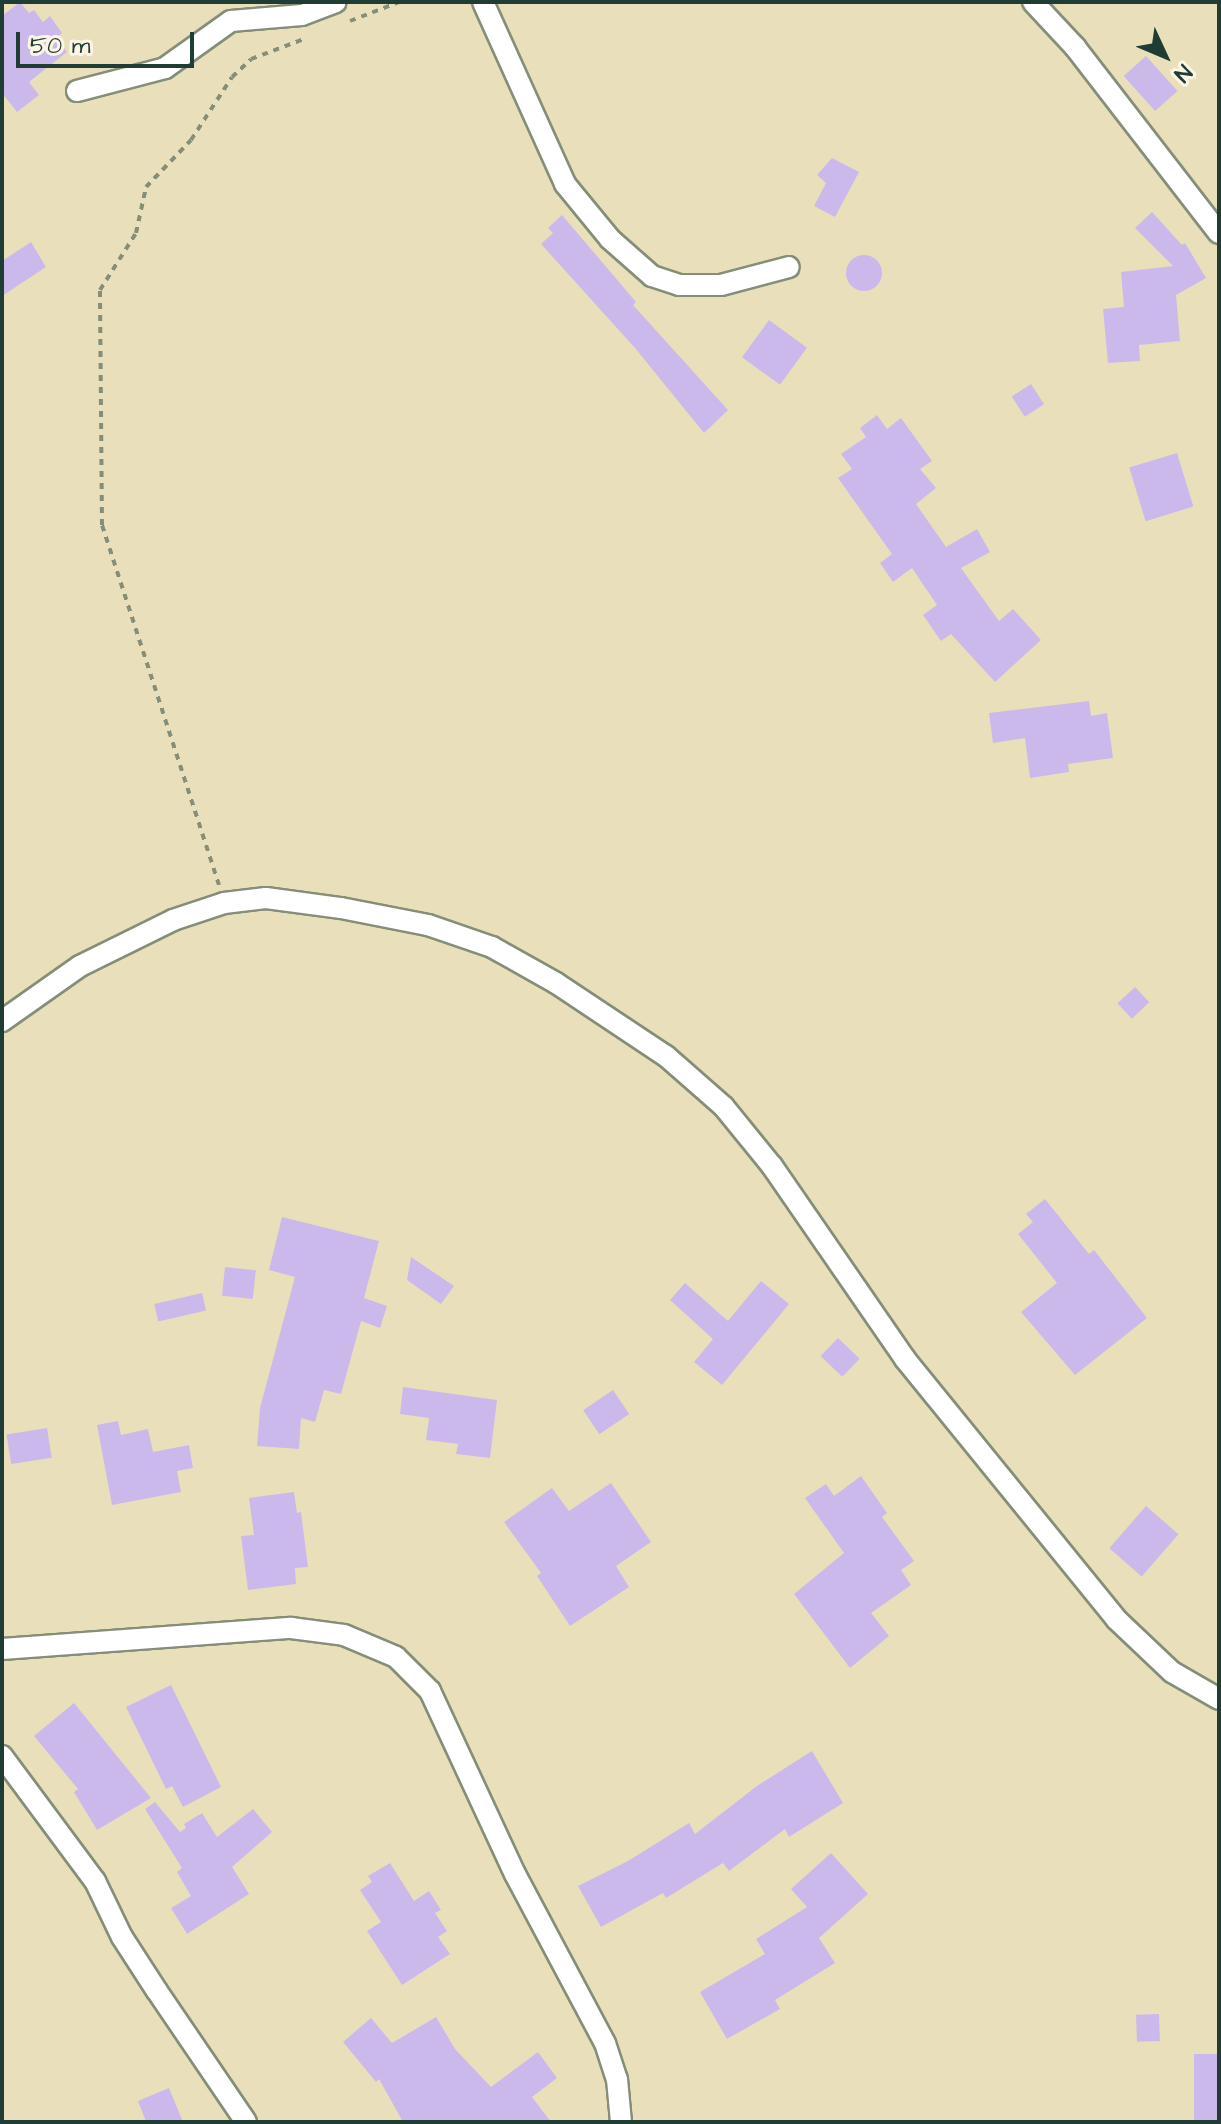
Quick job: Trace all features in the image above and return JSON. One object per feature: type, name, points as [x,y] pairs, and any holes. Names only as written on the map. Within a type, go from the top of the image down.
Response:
[{"type":"street","points":[[77,91],[165,68],[231,21],[302,15],[336,2]]},
{"type":"street","points":[[483,2],[565,184],[610,239],[652,276],[679,285],[721,285],[789,267]]},
{"type":"street","points":[[1033,2],[1075,47],[1219,233]]},
{"type":"street","points":[[2,1021],[80,966],[173,920],[224,903],[266,898],[341,908],[453,934],[492,947],[556,983],[666,1056],[724,1107],[772,1166],[905,1359],[1116,1619],[1172,1672],[1219,1699]]},
{"type":"street","points":[[2,1649],[291,1628],[344,1635],[396,1657],[422,1682],[436,1703],[515,1874],[605,2043],[617,2079],[621,2122]]},
{"type":"street","points":[[2,1756],[95,1881],[136,1959],[246,2122]]},
{"type":"path","points":[[346,22],[399,2]]},
{"type":"path","points":[[224,903],[102,525],[100,290],[136,233],[146,187],[191,140],[232,77],[251,59],[307,37]]},
{"type":"building","points":[[20,2],[29,13],[34,10],[43,22],[50,16],[62,33],[56,38],[67,52],[29,82],[39,95],[17,112],[2,93],[2,16]]},
{"type":"building","points":[[1146,56],[1177,91],[1155,111],[1124,76]]},
{"type":"building","points":[[832,158],[859,172],[835,217],[814,206],[826,183],[817,175]]},
{"type":"building","points":[[1152,212],[1182,245],[1185,243],[1206,278],[1176,295],[1180,341],[1139,345],[1140,361],[1108,363],[1103,309],[1124,307],[1121,272],[1173,266],[1135,228]]},
{"type":"building","points":[[562,215],[636,302],[633,305],[728,410],[704,433],[635,348],[541,244],[553,233],[548,228]]},
{"type":"building","points":[[31,242],[46,267],[2,296],[2,261]]},
{"type":"building","points":[[864,255],[877,260],[882,273],[877,286],[864,291],[851,286],[846,273],[851,260]]},
{"type":"building","points":[[769,320],[807,348],[780,385],[742,357]]},
{"type":"building","points":[[1031,384],[1044,404],[1025,417],[1012,397]]},
{"type":"building","points":[[877,415],[887,429],[901,418],[932,461],[920,469],[936,488],[916,504],[946,547],[977,529],[990,552],[961,568],[999,621],[1013,609],[1041,640],[995,682],[951,634],[941,641],[923,615],[937,605],[912,568],[893,582],[880,563],[892,554],[838,478],[852,469],[841,454],[866,437],[860,428]]},
{"type":"building","points":[[1177,453],[1193,507],[1146,521],[1129,468]]},
{"type":"building","points":[[1089,701],[1091,716],[1107,713],[1113,758],[1068,764],[1069,772],[1030,778],[1025,738],[993,743],[989,713]]},
{"type":"building","points":[[1135,987],[1149,1002],[1132,1019],[1117,1003]]},
{"type":"building","points":[[1045,1199],[1089,1254],[1094,1250],[1147,1318],[1075,1375],[1021,1312],[1057,1283],[1018,1234],[1033,1222],[1026,1214]]},
{"type":"building","points":[[282,1217],[379,1241],[364,1298],[387,1306],[380,1328],[361,1321],[341,1394],[324,1390],[315,1422],[301,1418],[299,1449],[257,1446],[260,1408],[295,1277],[269,1270]]},
{"type":"building","points":[[411,1257],[454,1286],[441,1304],[407,1280]]},
{"type":"building","points":[[225,1267],[256,1270],[253,1299],[222,1296]]},
{"type":"building","points":[[761,1281],[789,1304],[722,1385],[694,1362],[713,1339],[670,1300],[685,1283],[728,1321]]},
{"type":"building","points":[[202,1293],[206,1311],[158,1322],[154,1304]]},
{"type":"building","points":[[838,1338],[860,1359],[842,1377],[821,1356]]},
{"type":"building","points":[[403,1387],[497,1400],[490,1458],[456,1454],[458,1444],[426,1440],[429,1418],[400,1414]]},
{"type":"building","points":[[613,1390],[629,1414],[599,1434],[583,1410]]},
{"type":"building","points":[[118,1421],[121,1435],[148,1429],[153,1452],[189,1445],[193,1468],[177,1471],[181,1492],[112,1505],[97,1425]]},
{"type":"building","points":[[47,1428],[52,1458],[11,1464],[7,1434]]},
{"type":"building","points":[[861,1476],[887,1513],[882,1517],[914,1561],[901,1570],[911,1585],[871,1613],[889,1636],[850,1668],[794,1594],[844,1553],[805,1498],[826,1484],[834,1496]]},
{"type":"building","points":[[611,1483],[651,1542],[616,1566],[629,1587],[570,1626],[537,1576],[541,1573],[504,1522],[552,1488],[569,1511]]},
{"type":"building","points":[[294,1492],[297,1513],[301,1512],[308,1567],[295,1568],[296,1584],[248,1590],[241,1536],[254,1535],[249,1498]]},
{"type":"building","points":[[1146,1506],[1178,1534],[1142,1576],[1109,1548]]},
{"type":"building","points":[[171,1685],[221,1787],[183,1807],[172,1786],[166,1789],[126,1707]]},
{"type":"building","points":[[74,1703],[151,1798],[97,1830],[74,1792],[78,1789],[34,1736]]},
{"type":"building","points":[[812,1751],[843,1803],[789,1837],[785,1829],[729,1871],[723,1863],[666,1898],[663,1893],[601,1927],[578,1886],[628,1861],[689,1823],[695,1834],[757,1786]]},
{"type":"building","points":[[155,1802],[180,1832],[186,1828],[184,1824],[202,1813],[217,1837],[253,1809],[272,1832],[232,1867],[249,1894],[187,1934],[171,1908],[191,1896],[177,1872],[182,1868],[145,1809]]},
{"type":"building","points":[[831,1853],[868,1894],[819,1938],[835,1963],[775,2000],[780,2009],[727,2039],[700,1992],[765,1954],[756,1939],[807,1907],[791,1889]]},
{"type":"building","points":[[390,1863],[414,1901],[429,1891],[441,1910],[435,1913],[447,1931],[438,1937],[450,1954],[402,1985],[367,1931],[381,1922],[360,1890],[372,1882],[368,1876]]},
{"type":"building","points":[[1159,2014],[1160,2041],[1137,2042],[1136,2015]]},
{"type":"building","points":[[436,2017],[455,2049],[491,2087],[538,2052],[557,2078],[532,2097],[551,2122],[403,2122],[379,2079],[376,2082],[343,2042],[371,2018],[392,2043]]},
{"type":"building","points":[[1194,2054],[1219,2054],[1219,2122],[1194,2122]]},
{"type":"building","points":[[169,2088],[183,2122],[146,2122],[138,2101]]}]
